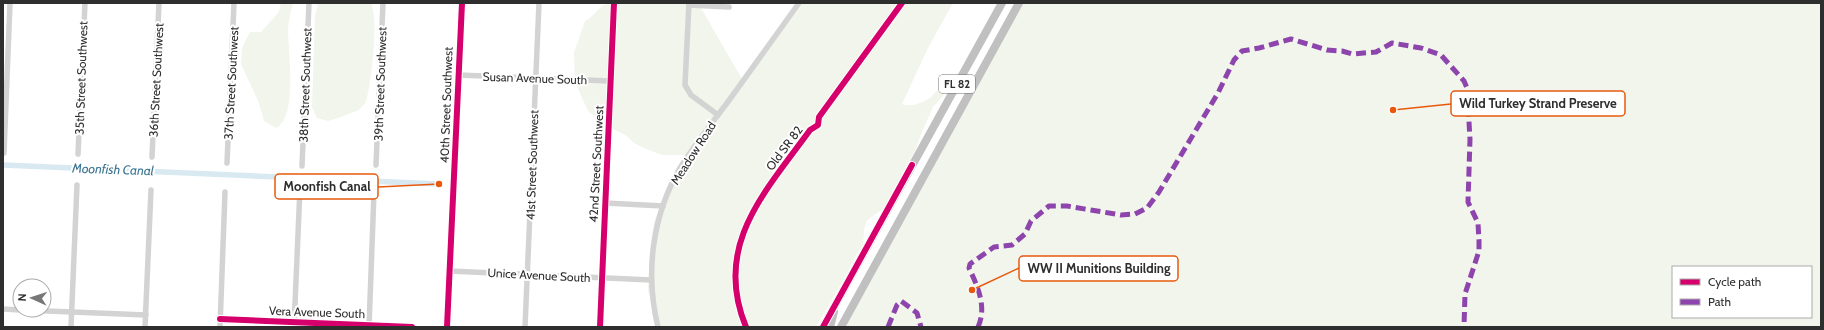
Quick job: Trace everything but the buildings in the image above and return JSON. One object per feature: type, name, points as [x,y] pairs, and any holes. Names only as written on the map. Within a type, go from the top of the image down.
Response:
[{"type":"highway","name":"FL 82","points":[[823,327],[1002,3]]},
{"type":"highway","name":"FL 82","points":[[841,327],[1019,3]]},
{"type":"highway","points":[[830,327],[838,300]]},
{"type":"street","points":[[4,152],[10,3]]},
{"type":"street","name":"35th Street Southwest","points":[[78,154],[85,3]]},
{"type":"street","name":"36th Street Southwest","points":[[152,157],[159,3]]},
{"type":"street","name":"37th Street Southwest","points":[[227,163],[234,3]]},
{"type":"street","name":"38th Street Southwest","points":[[302,166],[309,3]]},
{"type":"street","name":"39th Street Southwest","points":[[376,165],[383,3]]},
{"type":"street","name":"40th Street Southwest","points":[[447,327],[462,3]]},
{"type":"street","name":"41st Street Southwest","points":[[525,327],[539,3]]},
{"type":"street","name":"42nd Street Southwest","points":[[600,327],[614,3]]},
{"type":"street","name":"Meadow Road","points":[[658,327],[651,280],[654,245],[663,206],[680,169],[799,3]]},
{"type":"street","name":"Old SR 82","points":[[746,327],[737,299],[736,271],[740,244],[749,219],[762,196],[810,130],[818,125],[819,117],[902,3]]},
{"type":"street","points":[[718,115],[691,95],[685,85],[689,4],[729,7]]},
{"type":"street","name":"Susan Avenue South","points":[[458,75],[611,81]]},
{"type":"street","points":[[71,327],[77,186]]},
{"type":"street","points":[[294,324],[300,188]]},
{"type":"street","points":[[145,327],[151,190]]},
{"type":"street","points":[[220,327],[225,192]]},
{"type":"street","points":[[369,326],[374,192]]},
{"type":"street","points":[[605,203],[663,206]]},
{"type":"street","name":"Unice Avenue South","points":[[450,271],[651,280]]},
{"type":"street","points":[[52,311],[146,315]]},
{"type":"street","name":"Vera Avenue South","points":[[220,319],[294,324],[412,327]]},
{"type":"shaded area","points":[[281,3],[293,3],[288,30],[290,83],[287,111],[283,122],[276,128],[264,121],[259,103],[241,64],[242,48],[250,32],[261,32],[279,12]]},
{"type":"shaded area","points":[[318,3],[371,3],[373,11],[374,37],[372,66],[366,102],[359,110],[328,121],[317,118],[312,107],[315,16]]},
{"type":"shaded area","points":[[614,3],[694,3],[701,8],[742,79],[799,3],[953,3],[928,48],[902,104],[912,105],[920,103],[930,98],[940,89],[944,91],[943,96],[933,107],[916,149],[883,209],[867,220],[864,230],[863,245],[816,327],[658,327],[648,291],[650,249],[654,222],[665,195],[686,155],[662,155],[642,147],[634,143],[627,136],[605,125],[588,111],[575,82],[574,53],[585,21],[603,5]]},
{"type":"shaded area","points":[[1022,3],[1821,3],[1821,327],[844,327]]},
{"type":"waterway","name":"Moonfish Canal","points":[[3,165],[439,184]]},
{"type":"marked path","points":[[978,327],[982,312],[978,290],[969,268],[970,264],[994,247],[1012,245],[1025,234],[1031,221],[1049,206],[1067,206],[1121,215],[1135,214],[1147,208],[1159,192],[1218,93],[1234,60],[1242,51],[1291,39],[1327,50],[1342,51],[1352,54],[1376,52],[1392,43],[1421,48],[1441,55],[1464,81],[1467,88],[1470,139],[1468,202],[1478,223],[1479,241],[1479,251],[1465,294],[1464,327]]},
{"type":"marked path","points":[[888,327],[897,305],[901,301],[917,313],[921,327]]},
{"type":"cycle path","points":[[447,327],[462,3]]},
{"type":"cycle path","points":[[600,327],[614,3]]},
{"type":"cycle path","points":[[746,327],[737,297],[735,270],[740,245],[749,221],[761,198],[777,175],[810,130],[818,125],[819,117],[902,3]]},
{"type":"cycle path","points":[[823,327],[912,165]]},
{"type":"cycle path","points":[[220,319],[412,327]]},
{"type":"place","name":"Wild Turkey Strand Preserve","points":[[1393,110]]},
{"type":"place","name":"Moonfish Canal","points":[[439,184]]},
{"type":"place","name":"WW II Munitions Building","points":[[972,290]]}]
